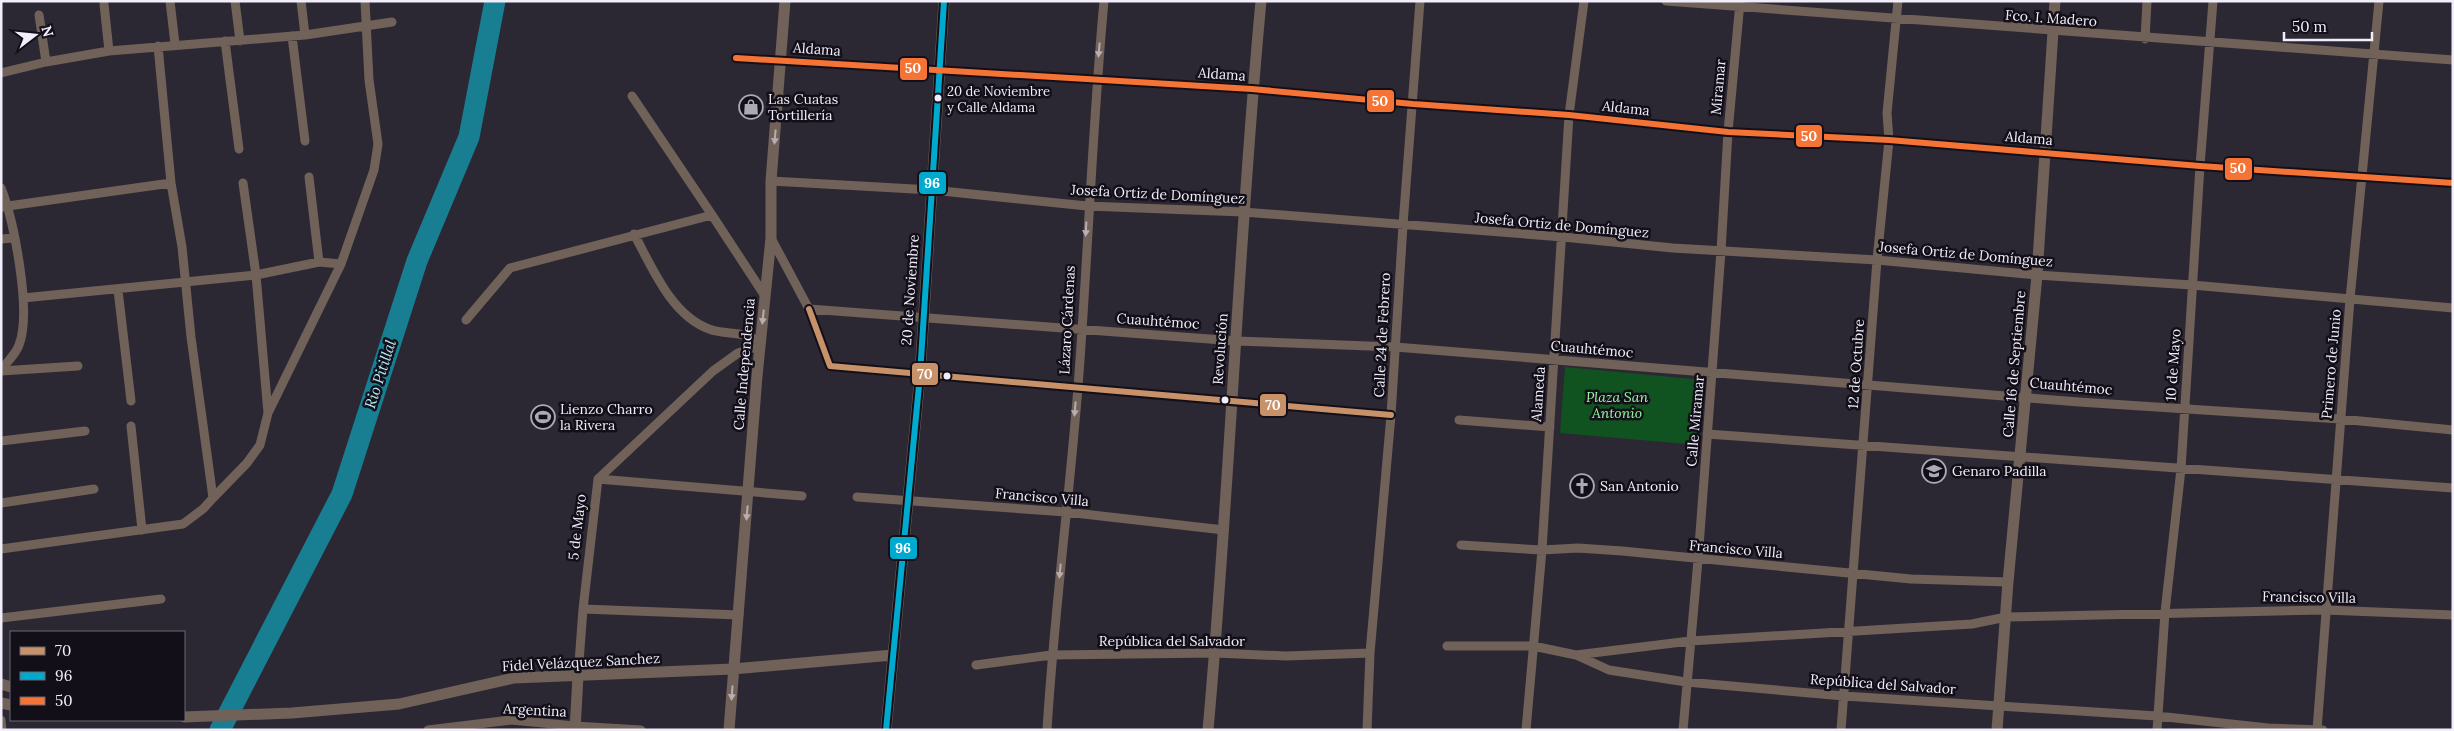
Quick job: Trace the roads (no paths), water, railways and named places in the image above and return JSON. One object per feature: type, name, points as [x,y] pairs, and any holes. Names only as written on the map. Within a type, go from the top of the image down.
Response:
[{"type":"street","points":[[170,1],[175,44]]},
{"type":"street","points":[[235,1],[240,41]]},
{"type":"street","points":[[301,1],[305,35]]},
{"type":"street","points":[[1,549],[182,524],[203,509],[247,463],[260,445],[268,413],[341,264],[374,170],[378,144],[369,80],[365,1]]},
{"type":"street","name":"Calle Independencia","points":[[729,730],[771,238],[771,181],[786,1]]},
{"type":"street","name":"20 de Noviembre","points":[[886,730],[920,375],[938,70],[944,1]]},
{"type":"street","name":"Lázaro Cárdenas","points":[[1047,730],[1051,655],[1078,386],[1096,79],[1104,1]]},
{"type":"street","name":"Revolución","points":[[1208,730],[1224,530],[1243,212],[1261,1]]},
{"type":"street","name":"Calle 24 de Febrero","points":[[1367,730],[1370,653],[1391,415],[1420,1]]},
{"type":"street","name":"Alameda","points":[[1526,730],[1542,550],[1563,237],[1569,115],[1584,1]]},
{"type":"street","name":"Fco. I. Madero","points":[[1666,1],[1740,4],[2052,32],[2453,60]]},
{"type":"street","name":"12 de Octubre","points":[[1841,730],[1877,260],[1890,140],[1887,113],[1898,19],[1898,1]]},
{"type":"street","name":"Calle 16 de Septiembre","points":[[1997,730],[2008,582],[2037,275],[2055,1]]},
{"type":"street","points":[[2145,39],[2147,1]]},
{"type":"street","name":"10 de Mayo","points":[[2157,730],[2165,612],[2181,469],[2212,1]]},
{"type":"street","name":"Primero de Junio","points":[[2317,730],[2350,299],[2379,1]]},
{"type":"street","points":[[104,4],[109,51]]},
{"type":"street","name":"Miramar","points":[[1726,175],[1728,132],[1740,4]]},
{"type":"street","points":[[39,15],[46,62]]},
{"type":"street","points":[[1,73],[46,62],[109,51],[175,44],[305,35],[392,22]]},
{"type":"street","points":[[292,36],[305,142]]},
{"type":"street","points":[[224,41],[239,149]]},
{"type":"street","points":[[158,46],[171,183],[186,283],[190,337],[213,498]]},
{"type":"street","name":"Aldama","points":[[736,58],[1252,89],[1413,104],[1569,115],[1728,132],[1890,140],[2200,166],[2453,183]]},
{"type":"street","points":[[632,96],[765,296]]},
{"type":"street","name":"Calle Miramar","points":[[1683,730],[1713,372],[1726,175]]},
{"type":"street","points":[[309,177],[319,262]]},
{"type":"street","name":"Josefa Ortiz de Domínguez","points":[[771,181],[932,190],[1088,206],[1243,212],[1721,251],[1877,260],[2037,275],[2192,285],[2453,308]]},
{"type":"street","points":[[4,206],[171,183]]},
{"type":"street","points":[[243,183],[256,275],[268,413]]},
{"type":"street","points":[[1,188],[4,206],[14,238],[23,298],[24,327],[19,346],[1,371]]},
{"type":"street","points":[[466,320],[510,268],[712,215]]},
{"type":"street","points":[[634,234],[657,278],[685,315],[710,329],[740,333],[761,344]]},
{"type":"street","points":[[1,239],[14,238]]},
{"type":"street","points":[[771,238],[809,309],[830,366],[920,375],[1078,386],[1391,415]]},
{"type":"street","points":[[23,298],[256,275],[319,262],[341,264]]},
{"type":"street","points":[[118,290],[131,401]]},
{"type":"street","name":"Cuauhtémoc","points":[[809,309],[1236,341],[1395,347],[2027,396],[2079,402],[2340,419],[2453,430]]},
{"type":"street","name":"5 de Mayo","points":[[575,728],[583,609],[598,480],[713,371],[738,353],[761,344]]},
{"type":"street","points":[[1,371],[78,366]]},
{"type":"street","points":[[1459,420],[1550,427]]},
{"type":"street","points":[[131,426],[142,530]]},
{"type":"street","points":[[1,441],[85,431]]},
{"type":"street","points":[[1707,434],[2453,488]]},
{"type":"street","points":[[598,480],[802,496]]},
{"type":"street","points":[[1,503],[94,489]]},
{"type":"street","name":"Francisco Villa","points":[[857,497],[1066,512],[1224,530]]},
{"type":"street","name":"Francisco Villa","points":[[1461,545],[1542,550],[1578,548],[1852,572],[1911,579],[2008,582]]},
{"type":"street","points":[[1,618],[161,599]]},
{"type":"street","points":[[583,609],[739,615]]},
{"type":"street","name":"Francisco Villa","points":[[1576,655],[1690,640],[1972,624],[2006,617],[2165,612],[2325,610],[2453,615]]},
{"type":"street","name":"República del Salvador","points":[[1447,646],[1533,646],[1576,655],[1609,670],[1686,682],[1844,696],[2158,716],[2268,728],[2323,730]]},
{"type":"street","name":"República del Salvador","points":[[976,665],[1051,655],[1215,653],[1286,656],[1370,653]]},
{"type":"street","name":"Fidel Velázquez Sanchez","points":[[185,717],[292,713],[400,704],[514,678],[733,669],[893,655]]},
{"type":"street","points":[[1,720],[2,730]]},
{"type":"street","name":"Argentina","points":[[428,730],[510,720],[534,726],[640,730]]},
{"type":"waterway","name":"Rio Pitillal","points":[[220,730],[342,494],[417,261],[469,137],[495,1]]},
{"type":"place","name":"20 de Noviembre y Calle Aldama","points":[[938,98]]},
{"type":"place","name":"Las Cuatas Tortillería","points":[[751,107]]},
{"type":"place","name":"Lienzo Charro la Rivera","points":[[543,417]]},
{"type":"place","name":"Genaro Padilla","points":[[1934,471]]},
{"type":"place","name":"San Antonio","points":[[1582,486]]},
{"type":"park label","name":"Plaza San Antonio","points":[[1617,406]]}]
